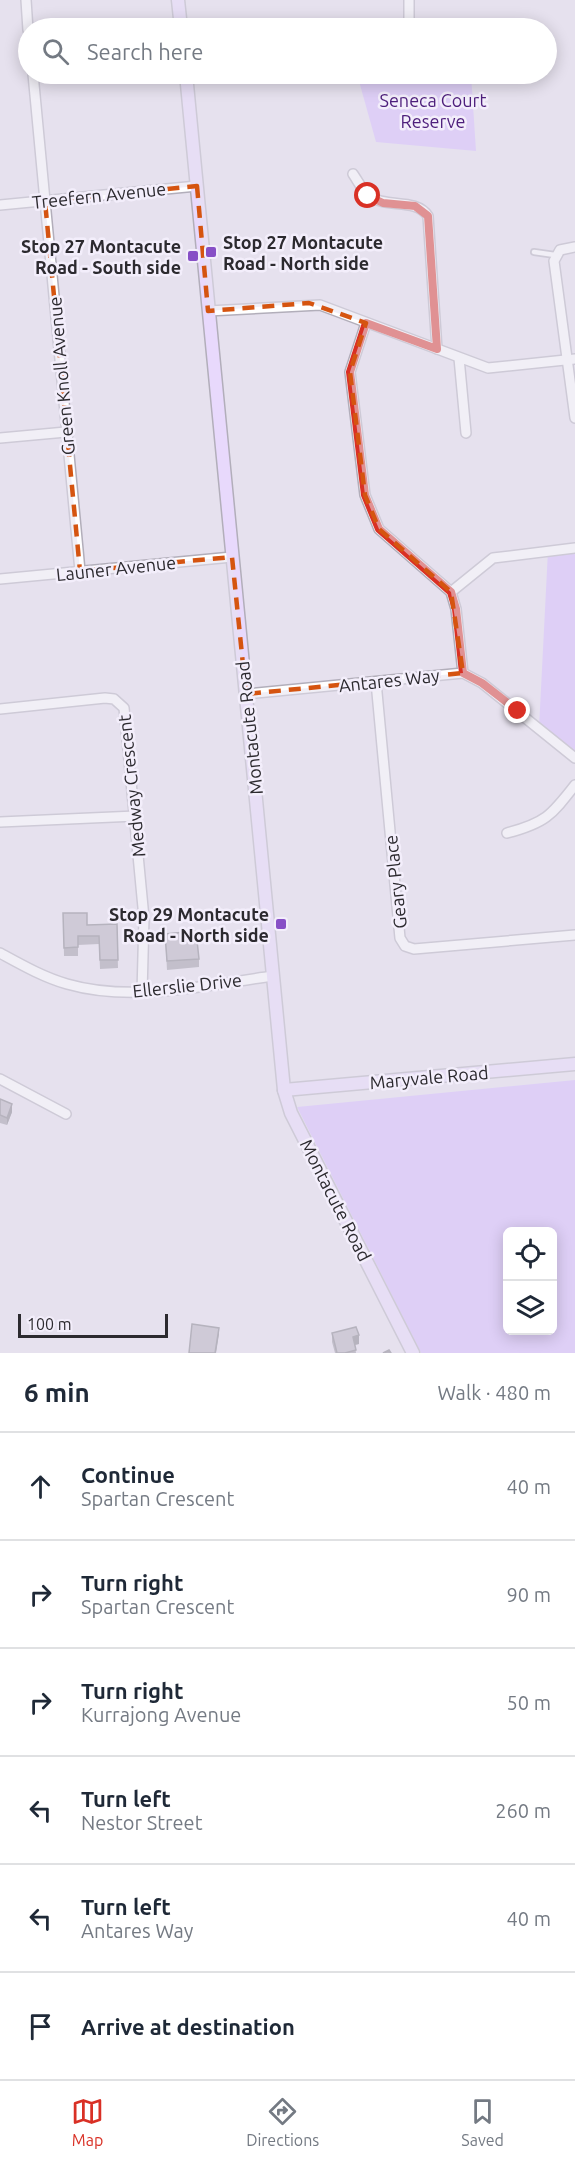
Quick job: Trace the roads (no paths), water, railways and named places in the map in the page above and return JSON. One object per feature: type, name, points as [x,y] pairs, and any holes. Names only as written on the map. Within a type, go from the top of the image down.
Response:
[{"type":"main road","points":[[178,0],[180,18]]},
{"type":"main road","name":"Montacute Road","points":[[187,84],[284,1090],[291,1113],[413,1353]]},
{"type":"main road","name":"Maryvale Road","points":[[284,1090],[575,1064]]},
{"type":"street","points":[[26,0],[27,18]]},
{"type":"street","points":[[409,0],[409,18]]},
{"type":"street","name":"Green Knoll Avenue","points":[[34,84],[80,571]]},
{"type":"street","points":[[352,174],[368,196],[383,203],[415,206],[428,216],[437,349]]},
{"type":"street","name":"Treefern Avenue","points":[[0,205],[197,186]]},
{"type":"street","points":[[575,247],[560,250],[555,255],[554,270],[570,359],[575,418]]},
{"type":"street","points":[[208,310],[309,303],[329,308],[488,368],[570,359]]},
{"type":"street","points":[[366,323],[350,372],[363,487],[367,503],[379,529],[451,592],[456,609],[463,673]]},
{"type":"street","points":[[459,358],[466,434]]},
{"type":"street","points":[[0,438],[66,432]]},
{"type":"street","points":[[451,592],[492,558],[575,548]]},
{"type":"street","name":"Launer Avenue","points":[[0,579],[232,556]]},
{"type":"street","name":"Antares Way","points":[[246,694],[463,673],[482,683],[575,758]]},
{"type":"street","name":"Geary Place","points":[[376,682],[400,938],[405,946],[414,949],[575,935]]},
{"type":"street","name":"Medway Crescent","points":[[0,709],[105,698],[120,702],[126,716],[144,918],[142,993]]},
{"type":"street","points":[[507,833],[535,826],[547,818],[575,785]]},
{"type":"street","points":[[0,822],[136,816]]},
{"type":"street","name":"Ellerslie Drive","points":[[0,953],[68,984],[107,991],[142,993],[273,976]]},
{"type":"street","points":[[0,1079],[66,1114]]},
{"type":"lane","points":[[534,252],[555,255]]},
{"type":"place","name":"Stop 27 Montacute Road - North side","points":[[211,252]]},
{"type":"place","name":"Stop 27 Montacute Road - South side","points":[[193,256]]},
{"type":"place","name":"Stop 29 Montacute Road - North side","points":[[281,924]]},
{"type":"park label","name":"Seneca Court Reserve","points":[[433,110]]}]
